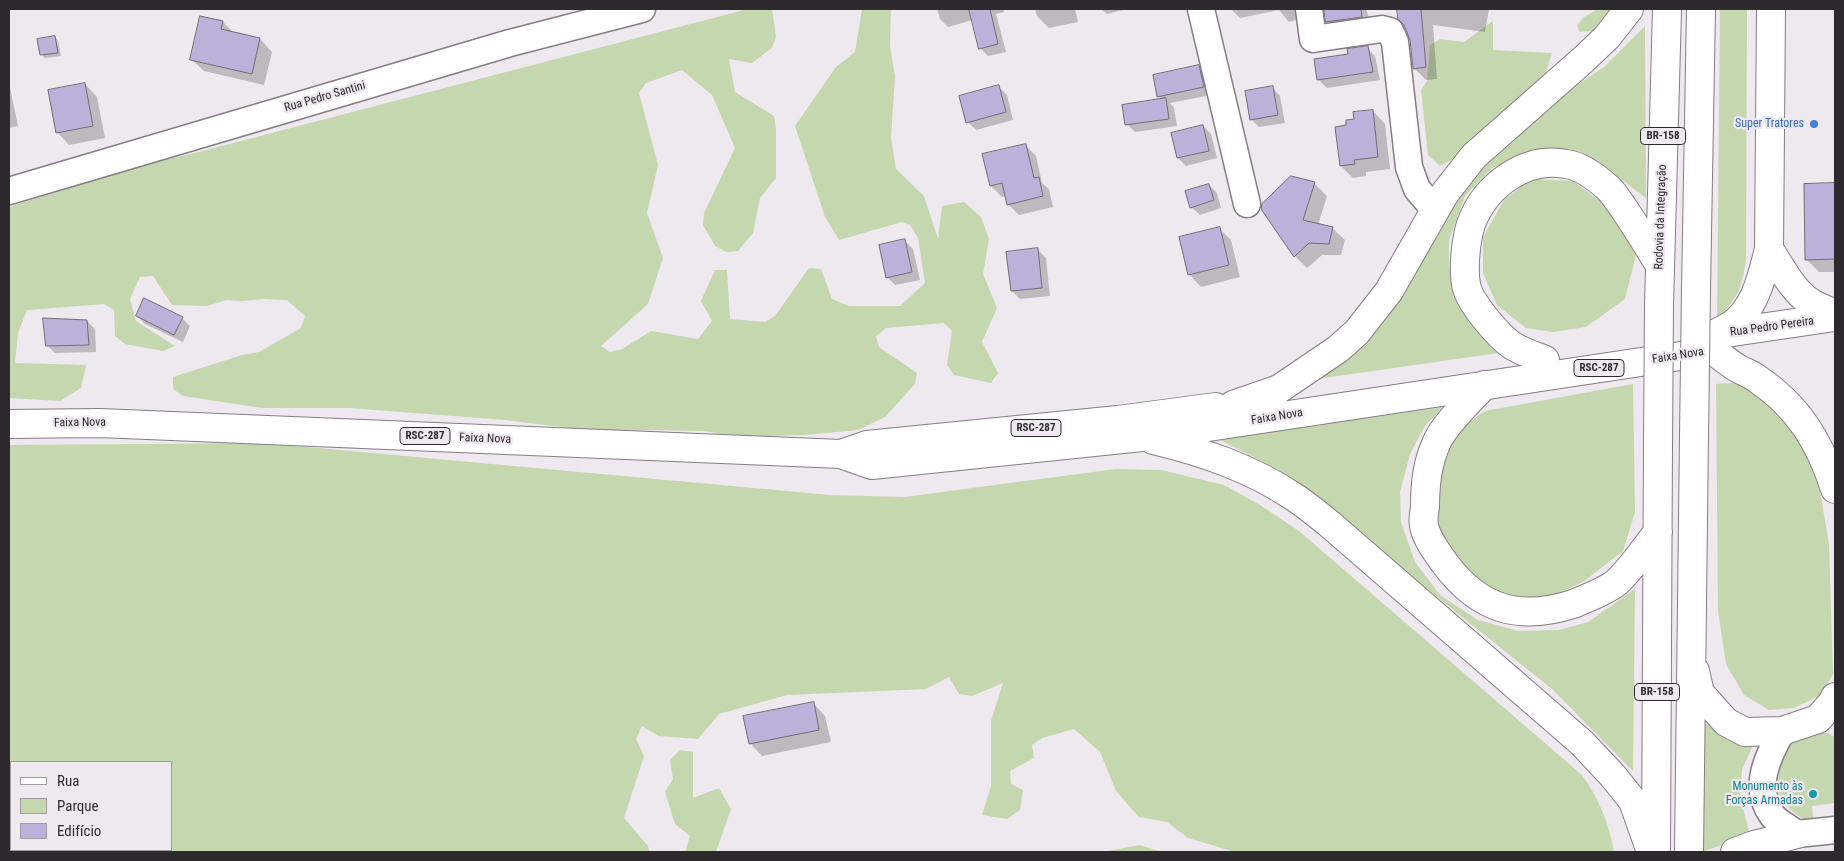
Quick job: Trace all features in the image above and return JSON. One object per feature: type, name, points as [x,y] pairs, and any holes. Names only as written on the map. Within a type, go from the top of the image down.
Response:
[{"type":"main road","points":[[1232,405],[1278,389],[1338,349],[1356,332],[1388,291],[1445,193],[1474,156],[1584,59],[1607,37],[1629,9]]},
{"type":"main road","name":"Rodovia da Integração","points":[[1658,532],[1659,264],[1667,9]]},
{"type":"main road","name":"BR-158","points":[[1688,852],[1701,9]]},
{"type":"main road","points":[[1771,9],[1769,249],[1761,281],[1750,303],[1742,315],[1712,343],[1739,369],[1756,377],[1800,418],[1816,440],[1835,489]]},
{"type":"main road","points":[[1545,360],[1514,347],[1498,333],[1481,312],[1466,285],[1465,255],[1472,224],[1486,199],[1516,171],[1538,163],[1567,164],[1588,173],[1610,189],[1659,264]]},
{"type":"main road","points":[[1769,249],[1801,295],[1811,303],[1835,316]]},
{"type":"main road","name":"Rua Pedro Pereira","points":[[1712,343],[1835,316]]},
{"type":"main road","name":"Rua Pedro Pereira","points":[[1712,343],[1835,332]]},
{"type":"main road","name":"Faixa Nova","points":[[841,454],[867,445],[1118,420],[1545,360],[1712,343]]},
{"type":"main road","name":"Faixa Nova","points":[[9,424],[100,422],[841,454],[872,465],[1142,437],[1484,386],[1712,343]]},
{"type":"main road","points":[[1484,386],[1453,419],[1436,442],[1427,469],[1424,525],[1432,544],[1441,558],[1466,589],[1483,600],[1501,608],[1524,612],[1552,610],[1579,601],[1616,583],[1658,532]]},
{"type":"main road","points":[[1142,437],[1192,450],[1261,477],[1294,497],[1334,527],[1582,743],[1614,776],[1632,801],[1652,852]]},
{"type":"main road","name":"BR-158","points":[[1656,852],[1658,532]]},
{"type":"main road","points":[[1690,655],[1700,692],[1726,722],[1745,732],[1782,731],[1827,722],[1835,697]]},
{"type":"main road","points":[[1735,852],[1754,844],[1797,834]]},
{"type":"street","name":"Rua Pedro Santini","points":[[9,191],[510,43],[642,9]]},
{"type":"street","points":[[1201,9],[1247,204]]},
{"type":"street","points":[[1309,9],[1313,39],[1382,29],[1390,31],[1395,42],[1409,167],[1417,189],[1435,210]]},
{"type":"street","points":[[1782,731],[1769,753],[1764,771],[1762,788],[1772,816],[1797,834],[1835,830]]},
{"type":"green space","points":[[748,9],[772,9],[776,37],[772,48],[752,63],[729,59],[735,92],[774,116],[776,128],[776,178],[760,198],[753,233],[738,251],[726,252],[715,246],[703,225],[704,213],[735,148],[712,95],[682,70],[646,83],[639,93],[658,165],[647,213],[663,258],[648,304],[601,346],[610,352],[622,349],[651,331],[698,339],[712,321],[701,301],[715,270],[727,270],[730,319],[765,322],[775,316],[809,268],[821,269],[832,299],[849,306],[900,306],[925,283],[918,238],[910,225],[902,222],[839,240],[825,217],[795,126],[836,67],[855,52],[862,9],[891,9],[890,46],[895,76],[891,138],[896,169],[924,196],[938,239],[942,206],[964,202],[981,217],[989,239],[983,274],[997,308],[982,342],[998,373],[991,383],[954,375],[947,365],[952,331],[944,323],[886,328],[876,336],[879,347],[917,373],[915,384],[885,417],[858,430],[804,435],[740,437],[704,431],[648,430],[602,432],[505,420],[350,408],[262,408],[183,396],[173,389],[173,377],[242,355],[259,352],[301,328],[305,316],[287,300],[226,300],[207,306],[172,305],[153,276],[140,277],[130,299],[136,321],[175,346],[163,351],[125,344],[115,336],[114,310],[104,304],[27,310],[18,333],[15,363],[86,365],[81,388],[60,401],[9,398],[9,207],[146,164],[191,154]]},
{"type":"green space","points":[[1598,9],[1620,9],[1593,31],[1579,32],[1577,25],[1584,17]]},
{"type":"green space","points":[[1720,9],[1747,9],[1746,260],[1738,292],[1730,305],[1717,319]]},
{"type":"green space","points":[[1493,21],[1493,50],[1552,53],[1545,75],[1464,153],[1440,166],[1428,155],[1421,90],[1427,81],[1430,45],[1440,39],[1464,42]]},
{"type":"green space","points":[[1645,26],[1646,198],[1605,167],[1571,149],[1534,153],[1492,168],[1465,196],[1449,240],[1449,266],[1453,288],[1468,318],[1484,340],[1498,353],[1310,380],[1439,214],[1512,135],[1571,89],[1604,67]]},
{"type":"green space","points":[[1531,179],[1573,181],[1617,214],[1636,255],[1625,299],[1586,327],[1553,332],[1526,328],[1497,305],[1483,273],[1483,237],[1504,200]]},
{"type":"green space","points":[[1745,382],[1798,433],[1818,480],[1829,544],[1833,674],[1821,695],[1794,708],[1769,710],[1744,695],[1726,664],[1718,611],[1716,384]]},
{"type":"green space","points":[[1633,384],[1635,512],[1623,551],[1583,582],[1533,605],[1486,588],[1439,546],[1433,508],[1447,454],[1458,430],[1485,411]]},
{"type":"green space","points":[[1443,407],[1425,426],[1410,454],[1400,492],[1401,522],[1415,562],[1440,595],[1478,620],[1518,631],[1559,630],[1588,622],[1635,589],[1633,771],[1552,689],[1279,470],[1218,439]]},
{"type":"green space","points":[[263,443],[830,495],[904,497],[1116,469],[1161,470],[1224,485],[1260,505],[1299,531],[1582,775],[1603,812],[1614,852],[1235,852],[1188,838],[1167,822],[1139,817],[1116,791],[1100,752],[1074,729],[1042,738],[1032,745],[1034,758],[1010,771],[1011,784],[1023,790],[1020,810],[1007,819],[982,815],[991,786],[991,721],[1003,683],[972,696],[959,694],[949,677],[926,689],[787,695],[719,714],[698,739],[659,736],[642,726],[636,739],[644,756],[624,818],[648,846],[649,852],[9,852],[9,445]]},
{"type":"green space","points":[[1705,723],[1735,742],[1753,745],[1742,770],[1740,797],[1750,835],[1702,852]]},
{"type":"green space","points":[[1814,733],[1828,733],[1835,737],[1835,803],[1812,806],[1813,818],[1806,820],[1788,807],[1782,798],[1777,788],[1776,767],[1780,757],[1793,741]]},
{"type":"green space","points":[[680,750],[693,752],[693,798],[719,788],[731,809],[716,852],[685,852],[690,836],[675,824],[665,792],[673,779],[670,760]]},
{"type":"green space","points":[[1140,845],[1162,852],[1105,852],[1108,851]]},
{"type":"building","points":[[969,9],[990,9],[998,44],[979,49]]},
{"type":"building","points":[[1324,9],[1361,9],[1362,17],[1326,22]]},
{"type":"building","points":[[1397,9],[1421,9],[1426,67],[1413,69],[1410,40],[1404,25],[1398,19]]},
{"type":"building","points":[[200,16],[223,21],[221,29],[260,38],[252,74],[190,60]]},
{"type":"building","points":[[55,36],[58,53],[40,55],[37,39]]},
{"type":"building","points":[[1368,46],[1373,72],[1317,80],[1314,59],[1348,54],[1347,49]]},
{"type":"building","points":[[1199,65],[1204,87],[1157,97],[1153,75]]},
{"type":"building","points":[[85,83],[93,126],[56,133],[48,90]]},
{"type":"building","points":[[999,85],[1006,112],[966,123],[959,96]]},
{"type":"building","points":[[1273,86],[1278,115],[1250,120],[1245,91]]},
{"type":"building","points":[[1166,98],[1169,119],[1125,125],[1122,105]]},
{"type":"building","points":[[1373,110],[1378,157],[1354,160],[1355,164],[1340,166],[1335,127],[1346,125],[1346,120],[1354,119],[1353,112]]},
{"type":"building","points":[[1203,125],[1209,151],[1177,158],[1171,133]]},
{"type":"building","points":[[1026,144],[1034,178],[1039,177],[1043,196],[1007,205],[1002,183],[990,186],[982,154]]},
{"type":"building","points":[[1291,176],[1315,182],[1303,220],[1333,227],[1329,244],[1309,243],[1294,257],[1261,209],[1262,204]]},
{"type":"building","points":[[1835,183],[1835,259],[1805,260],[1804,184]]},
{"type":"building","points":[[1209,184],[1214,200],[1190,208],[1185,191]]},
{"type":"building","points":[[1220,227],[1229,265],[1188,275],[1179,237]]},
{"type":"building","points":[[905,239],[912,272],[886,278],[879,245]]},
{"type":"building","points":[[1038,248],[1042,288],[1011,291],[1006,252]]},
{"type":"building","points":[[144,298],[183,317],[174,335],[136,316]]},
{"type":"building","points":[[43,318],[87,320],[89,345],[46,346]]},
{"type":"building","points":[[814,702],[819,730],[749,744],[743,716]]},
{"type":"place","name":"Super Tratores","points":[[1814,124]]},
{"type":"place","name":"Monumento às Forças Armadas","points":[[1813,794]]}]
